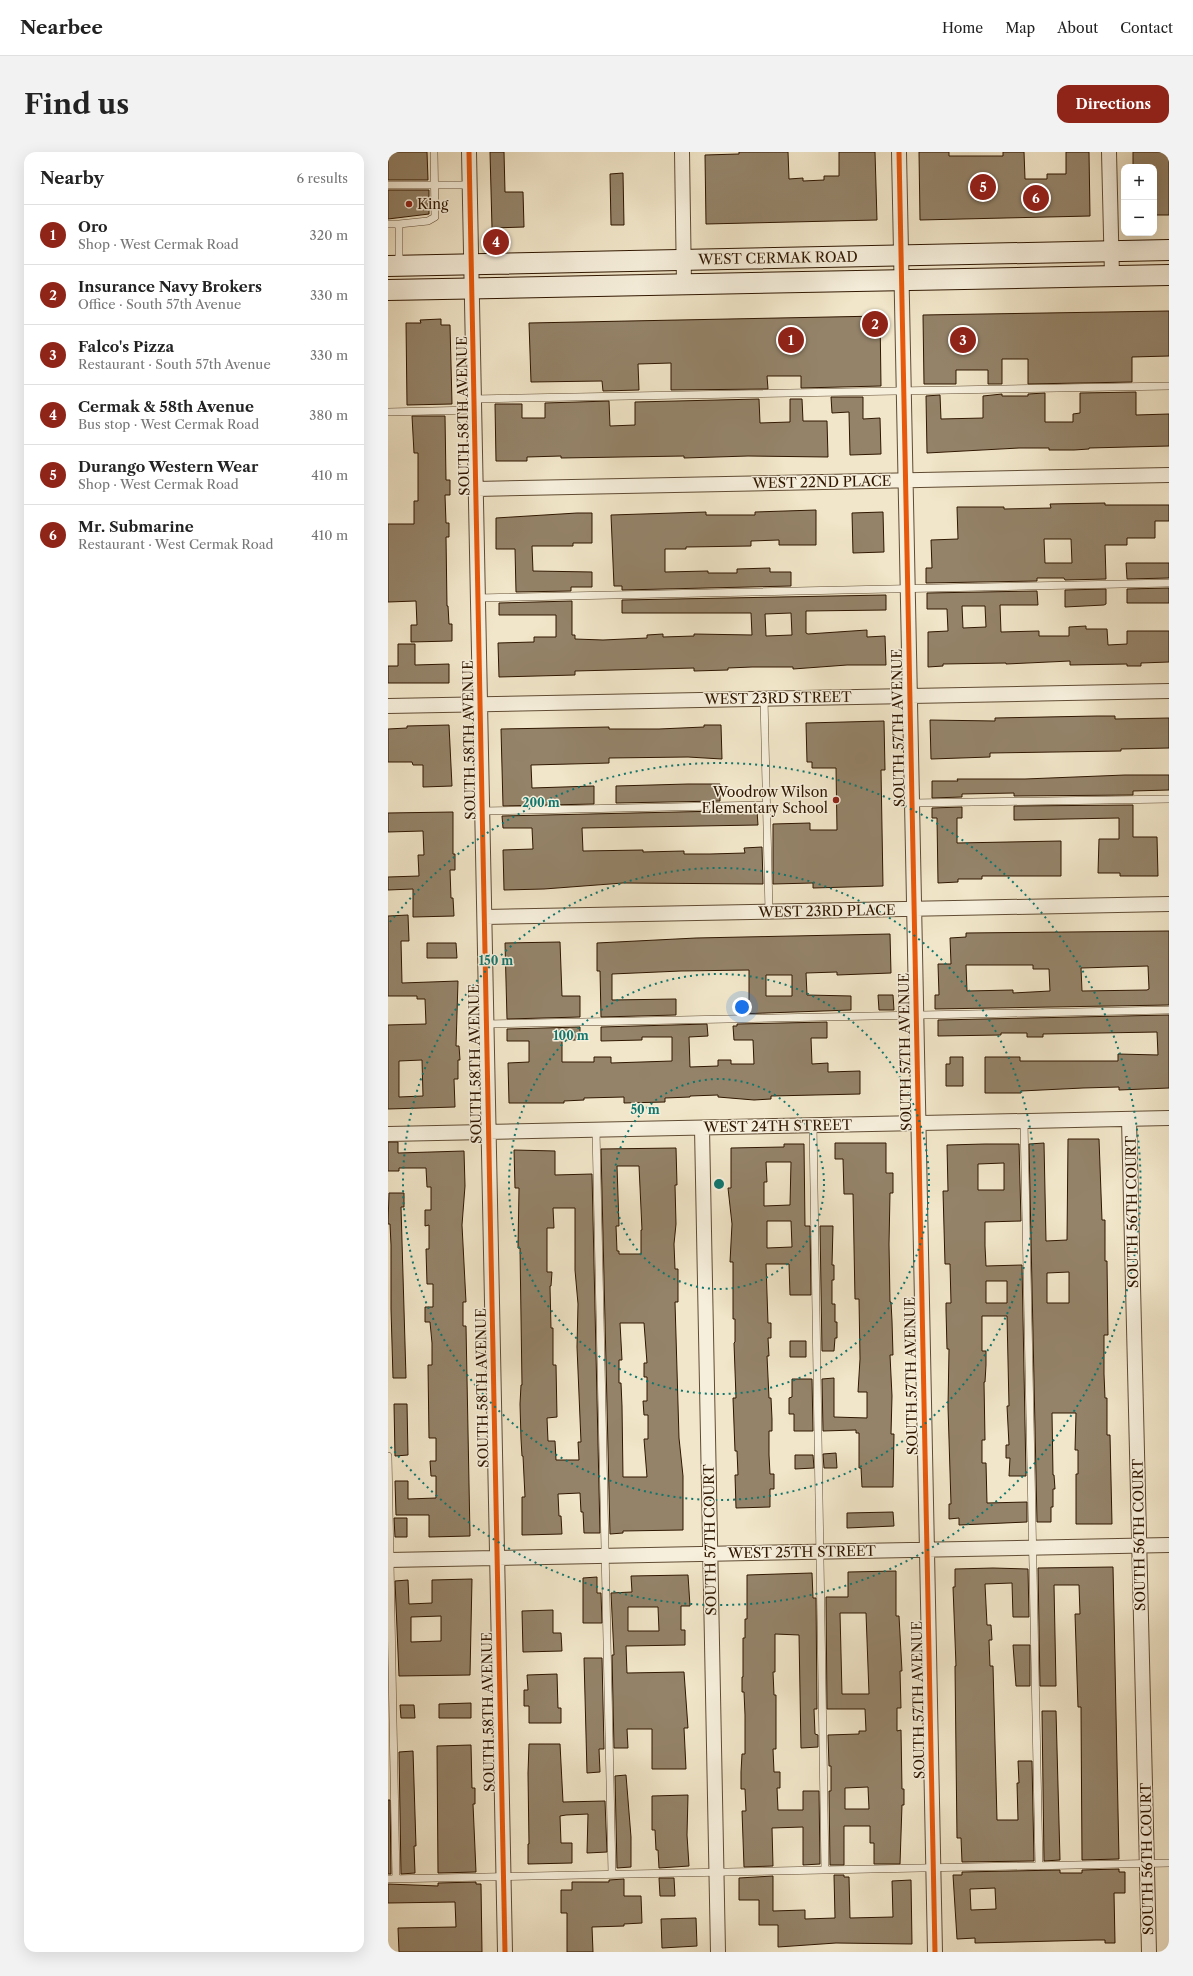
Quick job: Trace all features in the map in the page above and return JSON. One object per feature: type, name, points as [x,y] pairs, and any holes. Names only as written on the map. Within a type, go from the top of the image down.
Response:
[{"type":"main road","name":"WEST CERMAK ROAD","points":[[393,266],[1169,250]]},
{"type":"main road","name":"WEST CERMAK ROAD","points":[[388,290],[1169,275]]},
{"type":"street","name":"SOUTH 58TH AVENUE","points":[[469,152],[505,1952]]},
{"type":"street","points":[[682,152],[684,284]]},
{"type":"street","name":"SOUTH 57TH AVENUE","points":[[899,152],[935,1952]]},
{"type":"street","points":[[1109,152],[1112,276]]},
{"type":"street","name":"WEST 22ND PLACE","points":[[476,488],[1169,475]]},
{"type":"street","name":"WEST 23RD STREET","points":[[388,706],[1169,691]]},
{"type":"street","name":"WEST 23RD PLACE","points":[[484,917],[1169,904]]},
{"type":"street","name":"WEST 24TH STREET","points":[[388,1134],[1169,1118]]},
{"type":"street","name":"SOUTH 56TH COURT","points":[[1129,1119],[1149,1952]]},
{"type":"street","name":"SOUTH 57TH COURT","points":[[702,1128],[718,1952]]},
{"type":"street","name":"WEST 25TH STREET","points":[[389,1560],[1169,1545]]},
{"type":"lane","points":[[388,224],[428,221],[435,217],[434,152]]},
{"type":"lane","points":[[388,185],[470,185]]},
{"type":"lane","points":[[393,266],[399,224]]},
{"type":"lane","points":[[388,405],[388,412],[474,404],[903,391],[1169,386]]},
{"type":"lane","points":[[478,598],[1169,582]]},
{"type":"lane","points":[[764,698],[769,912]]},
{"type":"lane","points":[[912,803],[1169,799]]},
{"type":"lane","points":[[482,811],[767,805]]},
{"type":"lane","points":[[487,1024],[1169,1010]]},
{"type":"lane","points":[[1024,1121],[1039,1866]]},
{"type":"lane","points":[[813,1126],[825,1870]]},
{"type":"lane","points":[[596,1130],[612,1874]]},
{"type":"lane","points":[[388,1456],[396,1879]]},
{"type":"lane","points":[[388,1879],[1169,1863]]},
{"type":"building","points":[[388,152],[427,152],[428,180],[388,180]]},
{"type":"building","points":[[490,152],[504,152],[505,192],[523,192],[524,227],[492,228]]},
{"type":"building","points":[[739,152],[788,152],[789,179],[803,178],[803,181],[824,180],[824,176],[839,176],[839,152],[875,152],[877,220],[706,224],[705,155],[739,154]]},
{"type":"building","points":[[919,152],[949,152],[949,156],[1003,156],[1003,152],[1024,152],[1025,179],[1047,179],[1047,174],[1066,174],[1066,152],[1089,152],[1090,216],[920,220]]},
{"type":"building","points":[[1133,152],[1169,152],[1169,215],[1157,215],[1157,164],[1133,164]]},
{"type":"building","points":[[623,173],[624,225],[611,225],[610,174]]},
{"type":"building","name":"King","points":[[388,190],[429,190],[429,214],[388,219]]},
{"type":"building","points":[[1169,311],[1169,356],[1132,357],[1132,382],[1028,384],[1028,359],[1002,359],[1002,384],[988,384],[988,370],[956,370],[956,384],[924,384],[923,315]]},
{"type":"building","points":[[880,316],[881,386],[801,388],[801,376],[767,376],[768,389],[671,390],[671,363],[638,364],[639,390],[603,391],[602,381],[531,382],[529,323]]},
{"type":"building","points":[[441,319],[441,325],[450,325],[452,404],[407,405],[406,323],[421,323],[420,320]]},
{"type":"building","points":[[1136,392],[1136,415],[1169,414],[1169,446],[1089,448],[1074,450],[1019,448],[927,453],[926,396],[940,395],[941,419],[983,418],[983,396],[1002,394],[1002,396],[1028,396],[1028,394],[1045,393],[1045,422],[1073,422],[1073,414],[1080,413],[1080,393]]},
{"type":"building","points":[[831,397],[863,397],[863,419],[880,418],[881,454],[850,455],[849,412],[832,413]]},
{"type":"building","points":[[759,399],[760,423],[790,422],[790,399],[802,399],[803,421],[827,421],[828,457],[748,456],[684,458],[684,456],[561,458],[561,456],[527,457],[527,461],[496,461],[495,404],[522,404],[522,418],[545,418],[545,403],[609,401],[610,426],[635,425],[635,402]]},
{"type":"building","points":[[412,416],[445,416],[446,480],[450,480],[450,495],[445,495],[446,523],[449,523],[449,537],[446,537],[447,606],[449,624],[452,624],[452,641],[411,642],[411,625],[417,625],[416,601],[388,602],[388,524],[414,524],[414,501],[418,501],[418,453],[414,453]]},
{"type":"building","points":[[1105,503],[1105,505],[1169,505],[1169,521],[1155,521],[1155,538],[1127,538],[1127,545],[1105,545],[1106,579],[1065,580],[1064,578],[1037,578],[1037,581],[926,583],[926,568],[932,568],[931,540],[958,539],[957,507],[1004,507],[1004,509],[1051,508],[1050,504]],"holes":[[[1044,539],[1071,539],[1072,563],[1045,563]]]},
{"type":"building","points":[[816,510],[816,545],[779,545],[779,540],[751,541],[751,546],[686,547],[686,549],[665,549],[665,572],[708,571],[708,573],[737,573],[737,569],[770,568],[770,572],[791,572],[791,586],[622,590],[622,586],[614,586],[611,515],[706,512],[706,515],[755,515],[755,512]]},
{"type":"building","points":[[883,512],[884,552],[853,553],[852,513]]},
{"type":"building","points":[[592,513],[592,543],[573,543],[573,546],[532,546],[533,571],[592,572],[592,587],[571,587],[571,591],[516,592],[515,549],[496,549],[496,518]]},
{"type":"building","points":[[1126,563],[1169,563],[1169,578],[1127,579]]},
{"type":"building","points":[[1169,588],[1169,603],[1127,603],[1127,589]]},
{"type":"building","points":[[1106,589],[1106,604],[1104,605],[1065,607],[1065,590]]},
{"type":"building","points":[[1037,591],[1038,605],[1000,605],[1001,632],[1039,631],[1039,636],[1069,636],[1069,627],[1086,626],[1086,629],[1107,629],[1108,645],[1127,644],[1127,631],[1169,631],[1169,662],[1141,663],[1141,666],[1127,666],[1127,664],[1070,665],[1070,661],[1006,664],[943,664],[943,666],[928,667],[928,632],[948,631],[947,609],[927,609],[927,593]],"holes":[[[962,606],[985,606],[986,627],[963,628]]]},
{"type":"building","points":[[886,595],[886,610],[806,611],[806,633],[867,630],[867,637],[885,636],[886,665],[847,665],[793,669],[793,667],[752,667],[728,668],[728,670],[694,671],[694,668],[575,671],[575,675],[499,677],[498,643],[534,642],[534,637],[556,637],[556,615],[499,615],[499,603],[572,601],[572,635],[575,635],[575,639],[603,640],[647,638],[647,635],[663,634],[663,637],[694,636],[694,634],[752,635],[751,613],[622,613],[622,600]],"holes":[[[791,613],[792,635],[766,636],[765,614]]]},
{"type":"building","points":[[398,644],[415,644],[415,665],[449,664],[449,683],[388,683],[388,666],[398,666]]},
{"type":"building","points":[[1115,716],[1115,719],[1169,718],[1169,748],[1121,749],[1121,751],[990,753],[990,757],[931,759],[930,720],[995,721],[995,718]]},
{"type":"building","points":[[884,721],[885,770],[881,770],[883,886],[813,888],[813,883],[773,884],[773,824],[810,823],[810,830],[837,830],[836,768],[812,768],[812,762],[807,762],[806,723]]},
{"type":"building","points":[[449,725],[452,786],[423,787],[423,765],[413,765],[412,762],[388,762],[388,729],[407,728],[407,726]]},
{"type":"building","points":[[704,725],[721,725],[722,759],[688,757],[609,758],[609,763],[531,765],[532,788],[594,786],[594,804],[503,806],[501,729],[609,727],[609,729],[659,729],[704,727]]},
{"type":"building","points":[[1125,775],[1169,775],[1169,790],[1133,791],[1133,795],[1014,796],[1014,793],[962,794],[962,797],[932,798],[932,781],[958,781],[957,779],[1025,779]]},
{"type":"building","points":[[720,784],[720,801],[616,803],[616,786]]},
{"type":"building","points":[[1133,805],[1133,837],[1157,837],[1158,876],[1120,876],[1120,873],[1098,873],[1099,839],[1119,839],[1119,818],[1014,820],[1014,806]]},
{"type":"building","points":[[962,807],[962,818],[957,818],[957,843],[1061,841],[1061,876],[982,876],[982,879],[958,879],[958,882],[938,883],[937,818],[932,818],[932,808]]},
{"type":"building","points":[[757,811],[758,825],[582,828],[583,851],[643,850],[643,852],[684,851],[684,854],[710,854],[745,853],[744,848],[762,847],[763,884],[623,883],[544,889],[504,890],[503,850],[533,849],[532,828],[503,828],[502,816]]},
{"type":"building","points":[[453,812],[453,854],[455,854],[455,870],[450,870],[451,898],[453,898],[454,916],[413,917],[413,889],[388,890],[388,877],[419,876],[418,855],[424,855],[423,831],[388,832],[388,813]]},
{"type":"building","points":[[408,915],[409,941],[401,941],[402,983],[458,981],[456,1046],[459,1046],[460,1060],[458,1060],[458,1079],[454,1079],[455,1107],[388,1109],[388,1025],[426,1024],[425,999],[417,999],[417,996],[388,996],[388,916]],"holes":[[[422,1060],[423,1096],[399,1097],[399,1061]]]},
{"type":"building","points":[[1169,931],[1169,1005],[935,1009],[935,995],[939,995],[938,964],[951,964],[950,938],[966,937],[966,933]],"holes":[[[966,965],[1033,965],[1033,969],[1049,969],[1050,991],[1013,993],[1013,990],[967,991]],[[1148,966],[1149,989],[1147,990],[1082,991],[1081,968]]]},
{"type":"building","points":[[890,934],[891,973],[837,975],[837,972],[806,973],[807,995],[851,996],[851,1010],[738,1014],[738,1000],[749,1000],[749,970],[612,974],[612,1000],[676,999],[676,1015],[601,1017],[600,971],[597,971],[597,943],[696,938]],"holes":[[[766,975],[792,975],[792,996],[766,996]]]},
{"type":"building","points":[[560,942],[562,996],[580,996],[580,1017],[507,1019],[505,943]]},
{"type":"building","points":[[427,943],[456,943],[457,958],[427,958]]},
{"type":"building","points":[[878,995],[893,995],[894,1010],[879,1010]]},
{"type":"building","points":[[1169,1015],[1169,1088],[1119,1090],[1119,1087],[1021,1091],[1021,1093],[985,1093],[985,1057],[1020,1057],[1020,1061],[1118,1061],[1118,1054],[1158,1055],[1157,1032],[1043,1034],[1043,1037],[1027,1037],[1027,1033],[938,1036],[938,1020]]},
{"type":"building","points":[[827,1022],[827,1038],[811,1038],[812,1064],[828,1063],[828,1072],[860,1071],[860,1094],[771,1096],[771,1099],[754,1100],[718,1097],[718,1095],[665,1098],[665,1102],[624,1103],[624,1097],[584,1098],[584,1100],[564,1101],[564,1103],[509,1103],[508,1063],[529,1062],[529,1041],[507,1041],[507,1029],[580,1027],[580,1040],[562,1040],[562,1062],[594,1062],[594,1057],[611,1057],[611,1063],[672,1061],[672,1037],[642,1037],[642,1040],[601,1041],[601,1027],[707,1024],[708,1036],[689,1037],[690,1067],[718,1066],[718,1060],[731,1060],[731,1064],[754,1064],[753,1040],[734,1040],[733,1026],[737,1026],[737,1024]]},
{"type":"building","points":[[950,1057],[963,1057],[963,1086],[946,1086],[946,1064],[950,1064]]},
{"type":"building","points":[[1068,1139],[1099,1139],[1102,1220],[1105,1220],[1105,1261],[1107,1261],[1108,1335],[1104,1335],[1104,1374],[1105,1398],[1107,1398],[1107,1435],[1110,1435],[1112,1524],[1076,1524],[1076,1474],[1078,1474],[1078,1450],[1075,1450],[1076,1413],[1052,1413],[1053,1475],[1055,1489],[1053,1489],[1051,1522],[1037,1522],[1029,1144],[1044,1143],[1046,1241],[1067,1240]],"holes":[[[1069,1272],[1069,1303],[1047,1303],[1047,1273]]]},
{"type":"building","points":[[388,1142],[398,1142],[398,1153],[464,1151],[465,1186],[462,1225],[466,1302],[463,1302],[463,1326],[466,1326],[470,1536],[429,1537],[429,1515],[396,1515],[395,1481],[408,1481],[408,1499],[436,1498],[436,1476],[431,1476],[430,1461],[436,1461],[436,1438],[429,1438],[428,1365],[432,1365],[432,1343],[430,1322],[425,1322],[425,1307],[433,1307],[433,1284],[427,1284],[426,1249],[429,1249],[429,1225],[425,1226],[425,1210],[431,1210],[431,1187],[427,1187],[426,1168],[399,1168],[399,1171],[388,1171]]},
{"type":"building","points":[[835,1143],[886,1143],[886,1173],[893,1173],[893,1193],[890,1193],[889,1244],[893,1355],[890,1355],[892,1396],[891,1434],[894,1434],[893,1487],[862,1487],[861,1468],[859,1468],[859,1433],[856,1433],[856,1430],[823,1431],[822,1379],[834,1378],[834,1417],[867,1418],[867,1392],[858,1392],[860,1359],[859,1299],[855,1299],[853,1194],[844,1194],[843,1159],[835,1159]]},
{"type":"building","points":[[784,1144],[804,1144],[805,1226],[810,1226],[811,1295],[790,1295],[789,1264],[766,1264],[768,1323],[771,1323],[771,1338],[768,1338],[769,1356],[767,1356],[769,1398],[771,1398],[772,1419],[772,1431],[769,1431],[769,1455],[770,1474],[774,1474],[774,1489],[770,1489],[770,1507],[736,1508],[735,1475],[738,1475],[737,1451],[735,1451],[733,1398],[736,1398],[734,1343],[735,1319],[733,1319],[733,1262],[730,1262],[732,1224],[728,1188],[731,1188],[731,1148],[784,1147]],"holes":[[[766,1162],[791,1162],[790,1205],[764,1206],[764,1182],[767,1182]],[[767,1221],[791,1221],[792,1247],[767,1248]]]},
{"type":"building","points":[[1019,1144],[1021,1221],[985,1222],[985,1246],[986,1266],[1022,1265],[1026,1476],[1009,1476],[1010,1458],[1006,1458],[1006,1445],[1009,1445],[1007,1406],[1009,1406],[1007,1316],[982,1316],[982,1351],[986,1351],[986,1365],[984,1382],[985,1440],[982,1440],[982,1463],[986,1463],[987,1503],[1027,1502],[1027,1522],[959,1525],[959,1518],[949,1519],[949,1504],[951,1504],[948,1407],[949,1349],[947,1349],[946,1303],[951,1303],[950,1264],[945,1264],[943,1191],[948,1191],[947,1145]],"holes":[[[1004,1163],[1004,1190],[978,1190],[978,1164]],[[986,1281],[1007,1281],[1007,1303],[986,1303]]]},
{"type":"building","points":[[676,1148],[677,1185],[675,1185],[676,1224],[674,1244],[675,1269],[678,1269],[678,1302],[675,1302],[679,1438],[683,1476],[683,1530],[623,1531],[623,1533],[610,1534],[601,1149]],"holes":[[[617,1166],[639,1166],[642,1230],[641,1254],[619,1254],[619,1251],[617,1251],[616,1226],[619,1226]],[[620,1323],[644,1323],[647,1363],[644,1363],[644,1377],[647,1377],[647,1401],[643,1401],[644,1415],[648,1415],[648,1439],[644,1439],[647,1477],[623,1477],[622,1406],[621,1383],[619,1383],[619,1360],[622,1360]]]},
{"type":"building","points":[[514,1150],[555,1151],[555,1175],[592,1174],[600,1533],[584,1533],[580,1493],[558,1494],[562,1534],[522,1535],[522,1497],[525,1497],[520,1404],[522,1385],[520,1248],[518,1248],[519,1188],[515,1188]],"holes":[[[553,1208],[575,1208],[575,1270],[578,1304],[577,1347],[581,1442],[578,1442],[579,1460],[556,1460],[555,1441],[548,1441],[547,1418],[557,1417],[556,1365],[553,1365],[553,1328],[551,1328],[550,1286],[552,1272],[547,1272],[547,1228],[554,1228]]]},
{"type":"building","points":[[389,1193],[404,1193],[404,1207],[401,1207],[406,1378],[393,1378],[391,1245],[390,1224],[388,1224]]},
{"type":"building","points":[[820,1226],[833,1226],[832,1265],[834,1265],[834,1280],[832,1280],[832,1304],[835,1304],[835,1322],[837,1322],[837,1338],[835,1338],[834,1351],[822,1351]]},
{"type":"building","points":[[790,1341],[806,1341],[806,1357],[790,1357]]},
{"type":"building","points":[[792,1379],[812,1379],[813,1431],[794,1431],[794,1414],[789,1414],[789,1398],[792,1397]]},
{"type":"building","points":[[394,1404],[407,1404],[408,1455],[395,1456]]},
{"type":"building","points":[[836,1453],[837,1468],[824,1468],[823,1454]]},
{"type":"building","points":[[795,1455],[813,1455],[814,1468],[795,1469]]},
{"type":"building","points":[[893,1512],[894,1526],[847,1528],[847,1513]]},
{"type":"building","points":[[394,1518],[407,1518],[407,1537],[395,1537]]},
{"type":"building","points":[[1113,1567],[1119,1859],[1082,1860],[1081,1707],[1078,1707],[1075,1614],[1080,1614],[1079,1585],[1054,1585],[1056,1686],[1040,1686],[1038,1568]]},
{"type":"building","points":[[955,1569],[1028,1569],[1029,1617],[1013,1617],[1012,1583],[985,1584],[987,1625],[991,1625],[992,1640],[989,1640],[990,1666],[993,1666],[997,1820],[1018,1820],[1018,1761],[1032,1761],[1034,1861],[962,1862],[961,1838],[957,1838],[956,1666],[953,1587],[955,1587]]},
{"type":"building","points":[[896,1571],[896,1616],[899,1616],[902,1671],[900,1671],[901,1708],[897,1708],[897,1731],[901,1730],[902,1789],[904,1789],[900,1864],[874,1864],[874,1843],[870,1843],[870,1826],[844,1826],[844,1865],[830,1865],[829,1791],[831,1791],[831,1766],[829,1766],[828,1735],[859,1734],[859,1731],[866,1731],[865,1709],[827,1709],[826,1597],[848,1597],[848,1572]],"holes":[[[840,1613],[866,1613],[869,1694],[842,1694]],[[868,1787],[869,1809],[845,1809],[845,1788]]]},
{"type":"building","points":[[812,1573],[813,1598],[816,1598],[817,1709],[814,1709],[815,1734],[818,1735],[818,1747],[801,1748],[799,1635],[775,1634],[775,1672],[773,1672],[774,1695],[776,1695],[776,1749],[773,1749],[774,1772],[780,1772],[780,1788],[777,1788],[778,1810],[803,1810],[803,1791],[819,1791],[820,1864],[803,1865],[803,1827],[772,1828],[773,1866],[744,1867],[742,1811],[746,1811],[745,1789],[741,1789],[741,1772],[742,1754],[745,1754],[745,1715],[742,1677],[743,1638],[745,1638],[745,1619],[747,1619],[747,1575]]},
{"type":"building","points":[[688,1575],[690,1606],[681,1606],[681,1630],[685,1630],[685,1645],[626,1646],[627,1673],[684,1672],[688,1728],[684,1728],[686,1769],[652,1769],[652,1729],[627,1729],[628,1748],[614,1748],[612,1655],[614,1655],[611,1593],[632,1592],[631,1576]],"holes":[[[628,1607],[658,1607],[659,1631],[628,1631]]]},
{"type":"building","points":[[597,1577],[597,1593],[601,1593],[602,1623],[583,1623],[583,1578]]},
{"type":"building","points":[[472,1579],[470,1675],[399,1676],[395,1581],[408,1580],[409,1604],[432,1603],[432,1580]],"holes":[[[441,1616],[441,1641],[411,1642],[411,1617]]]},
{"type":"building","points":[[553,1610],[553,1633],[561,1633],[562,1651],[523,1652],[522,1611]]},
{"type":"building","points":[[1013,1645],[1030,1645],[1030,1686],[1016,1686]]},
{"type":"building","points":[[584,1658],[602,1658],[604,1749],[599,1749],[600,1772],[587,1773]]},
{"type":"building","points":[[557,1674],[558,1708],[561,1708],[561,1723],[529,1723],[529,1706],[524,1706],[524,1690],[528,1690],[527,1675]]},
{"type":"building","points":[[471,1703],[471,1718],[439,1718],[439,1704]]},
{"type":"building","points":[[400,1705],[414,1705],[415,1718],[401,1718]]},
{"type":"building","points":[[1042,1711],[1056,1711],[1060,1860],[1044,1861]]},
{"type":"building","points":[[529,1744],[560,1744],[563,1802],[605,1801],[607,1852],[587,1853],[588,1814],[566,1815],[560,1816],[561,1843],[572,1843],[572,1863],[528,1864]]},
{"type":"building","points":[[471,1745],[472,1788],[475,1788],[475,1804],[473,1804],[476,1872],[438,1873],[437,1746]]},
{"type":"building","points":[[413,1751],[416,1846],[414,1846],[415,1873],[401,1874],[399,1752]]},
{"type":"building","points":[[626,1775],[631,1837],[631,1867],[617,1868],[615,1776]]},
{"type":"building","points":[[688,1795],[687,1835],[689,1866],[659,1868],[655,1830],[652,1830],[652,1796]]},
{"type":"building","points":[[388,1800],[390,1800],[391,1874],[388,1874]]},
{"type":"building","points":[[1119,1869],[1119,1872],[1125,1872],[1125,1893],[1114,1893],[1115,1943],[1105,1943],[1105,1940],[1096,1940],[975,1943],[975,1938],[957,1939],[953,1875],[962,1875],[962,1872],[1060,1870],[1060,1873],[1082,1873],[1082,1870]],"holes":[[[995,1888],[996,1909],[971,1910],[970,1889]]]},
{"type":"building","points":[[834,1875],[844,1875],[844,1877],[849,1877],[850,1918],[893,1917],[892,1881],[911,1880],[912,1944],[836,1943],[778,1947],[778,1925],[759,1925],[759,1900],[739,1900],[739,1878],[773,1876],[773,1911],[805,1910],[805,1919],[835,1918]]},
{"type":"building","points":[[659,1878],[674,1878],[675,1896],[660,1896]]},
{"type":"building","points":[[624,1879],[624,1896],[641,1896],[642,1923],[624,1924],[624,1926],[592,1927],[593,1952],[567,1952],[567,1913],[561,1913],[561,1890],[572,1890],[572,1882],[609,1882],[609,1880]]},
{"type":"building","points":[[476,1882],[476,1884],[481,1884],[482,1952],[399,1952],[398,1928],[456,1927],[455,1902],[388,1903],[388,1884],[438,1886],[438,1883]]},
{"type":"building","points":[[696,1918],[697,1946],[662,1948],[661,1919]]},
{"type":"cycle path","points":[[469,152],[505,1952]]},
{"type":"cycle path","points":[[899,152],[935,1952]]},
{"type":"place","name":"Durango Western Wear","points":[[983,187]]},
{"type":"place","name":"Mr. Submarine","points":[[1036,198]]},
{"type":"place","name":"King","points":[[409,204]]},
{"type":"place","name":"Cermak & 58th Avenue","points":[[496,242]]},
{"type":"place","name":"Insurance Navy Brokers","points":[[875,324]]},
{"type":"place","name":"Oro","points":[[791,340]]},
{"type":"place","name":"Falco's Pizza","points":[[963,340]]},
{"type":"place","name":"Woodrow Wilson Elementary School","points":[[836,800]]}]
